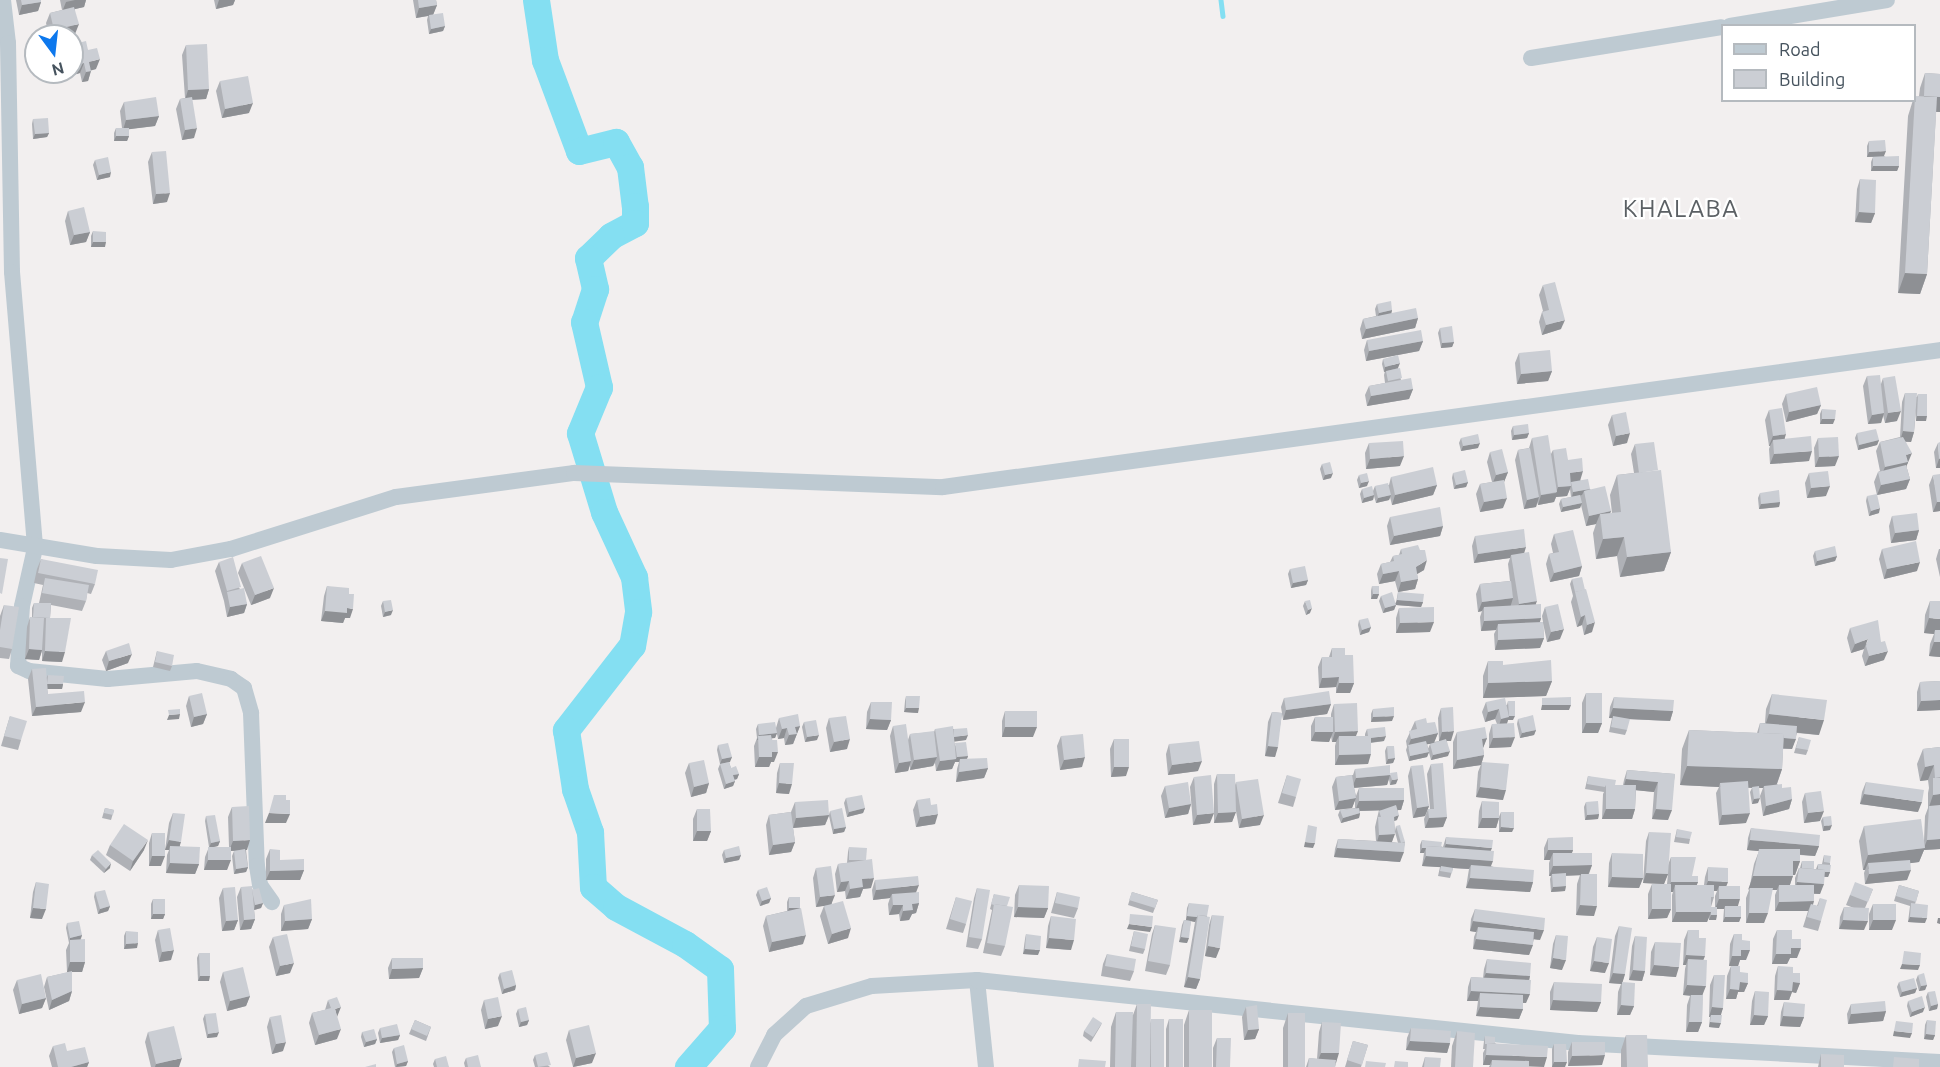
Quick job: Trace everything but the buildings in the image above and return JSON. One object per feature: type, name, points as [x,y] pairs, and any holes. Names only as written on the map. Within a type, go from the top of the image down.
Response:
[{"type":"street","points":[[3,0],[8,43],[12,272],[35,548],[22,606],[18,666],[29,672],[108,679],[197,671],[231,678],[244,688],[251,713],[257,866],[260,885],[272,902]]},
{"type":"street","points":[[1743,24],[1887,0]]},
{"type":"street","points":[[1531,58],[1721,27]]},
{"type":"street","points":[[0,540],[35,548],[171,560],[231,549],[396,497],[574,473],[943,487],[1940,350]]},
{"type":"street","points":[[977,980],[986,1067]]},
{"type":"street","points":[[758,1067],[774,1035],[806,1006],[872,986],[977,980],[1578,1043],[1940,1062]]},
{"type":"waterway","points":[[536,0],[545,60],[579,151],[616,142],[630,167],[635,206],[635,223],[611,236],[588,258],[595,289],[584,322],[599,387],[580,433],[604,512],[634,577],[638,612],[632,645],[566,730],[575,789],[590,832],[593,887],[616,907],[685,944],[720,969],[722,1028],[688,1067]]},
{"type":"waterway","points":[[1221,0],[1223,16]]},
{"type":"district","name":"KHALABA","points":[[1681,209]]}]
